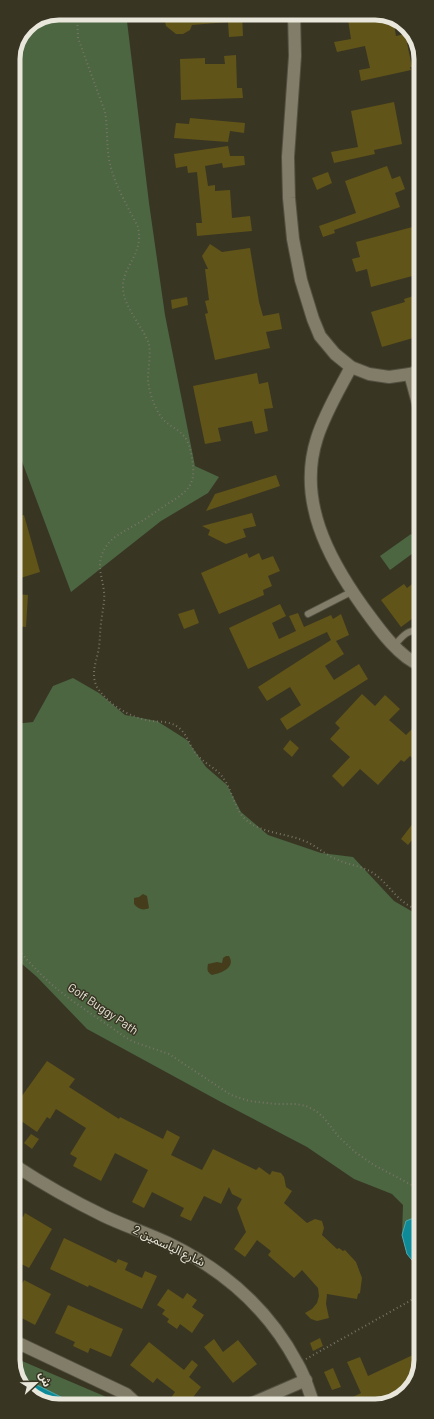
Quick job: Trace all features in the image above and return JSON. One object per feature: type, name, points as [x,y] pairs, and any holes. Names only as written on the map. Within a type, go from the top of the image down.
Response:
[{"type":"street","points":[[294,20],[295,56],[288,157],[289,198],[293,239],[301,280],[313,319],[320,336],[334,354],[351,366],[369,374],[389,377],[414,373]]},
{"type":"street","points":[[351,366],[316,438],[311,466],[311,494],[317,522],[328,548],[352,591],[375,624],[394,646],[414,663]]},
{"type":"street","name":"شارع الياسمين 2","points":[[20,1169],[73,1200],[104,1216],[168,1243],[200,1259],[229,1280],[256,1304],[279,1332],[298,1363],[306,1380],[312,1399]]},
{"type":"street","points":[[20,1344],[126,1394],[131,1399]]},
{"type":"street","points":[[262,1399],[306,1380]]},
{"type":"lane","points":[[308,614],[352,591]]},
{"type":"lane","points":[[394,646],[406,634],[414,631]]},
{"type":"path","points":[[77,20],[78,38],[105,112],[110,164],[114,177],[138,227],[138,249],[123,284],[124,296],[149,344],[149,386],[156,408],[160,417],[166,424],[180,432],[188,441],[193,471],[190,485],[186,491],[143,521],[115,536],[104,549],[101,556],[100,565],[105,591],[99,647],[93,672],[95,681],[98,688],[104,695],[129,715],[146,720],[171,723],[178,727],[183,732],[196,754],[222,776],[238,811],[249,822],[262,829],[305,840],[339,860],[364,868],[380,878],[400,900],[414,908]]},
{"type":"path","name":"Golf Buggy Path","points":[[20,951],[54,986],[125,1037],[138,1044],[169,1054],[230,1095],[249,1101],[276,1104],[296,1104],[306,1106],[316,1111],[324,1118],[338,1136],[355,1152],[374,1165],[414,1186]]},
{"type":"path","points":[[298,1363],[414,1299]]},
{"type":"green space","points":[[59,20],[127,20],[149,203],[165,315],[195,466],[219,477],[208,493],[161,521],[71,592],[20,456],[20,59],[23,44],[27,38],[44,23]]},
{"type":"green space","points":[[411,534],[414,538],[414,552],[390,570],[380,556]]},
{"type":"green space","points":[[73,678],[99,693],[125,715],[157,721],[187,740],[206,767],[227,785],[241,812],[268,835],[321,853],[353,857],[394,901],[414,913],[414,1262],[407,1254],[402,1235],[403,1205],[392,1194],[354,1179],[307,1147],[87,1029],[37,977],[20,962],[20,723],[33,722],[53,686]]},
{"type":"green space","points":[[20,1360],[109,1399],[57,1399],[42,1395],[35,1391],[23,1375]]},
{"type":"sand","points":[[143,894],[147,896],[149,908],[139,908],[134,904],[134,898]]},
{"type":"sand","points":[[229,956],[231,960],[231,963],[227,969],[212,975],[208,972],[208,964],[217,962],[222,963],[223,958]]},
{"type":"water","points":[[414,1218],[414,1262],[407,1254],[402,1235],[406,1221]]},
{"type":"water","points":[[26,1380],[65,1399],[57,1399],[42,1395],[35,1391]]},
{"type":"building","points":[[164,20],[242,20],[243,36],[229,37],[228,22],[192,25],[190,30],[183,34],[176,34],[166,26]]},
{"type":"building","points":[[348,20],[377,20],[390,23],[394,26],[396,36],[405,34],[410,42],[407,43],[412,67],[410,67],[411,70],[361,81],[359,70],[370,68],[365,46],[337,52],[334,42],[351,39]]},
{"type":"building","points":[[236,55],[237,88],[242,88],[243,98],[181,100],[180,59],[205,58],[205,64],[225,64],[224,56]]},
{"type":"building","points":[[394,102],[402,144],[374,150],[375,154],[334,163],[331,152],[358,147],[351,111]]},
{"type":"building","points":[[190,118],[245,123],[244,133],[230,131],[228,142],[174,138],[176,123],[189,124]]},
{"type":"building","points":[[228,146],[230,156],[244,156],[245,165],[223,168],[222,163],[205,166],[208,186],[215,185],[215,191],[230,190],[232,218],[250,216],[252,231],[197,236],[196,223],[202,223],[197,172],[188,173],[187,166],[176,168],[174,154]]},
{"type":"building","points":[[387,166],[392,179],[400,176],[405,189],[395,193],[400,207],[334,230],[335,233],[323,237],[319,226],[356,213],[345,181]]},
{"type":"building","points":[[328,172],[332,183],[317,190],[312,178]]},
{"type":"building","points":[[414,227],[414,276],[371,287],[367,269],[356,272],[352,259],[360,257],[356,242]]},
{"type":"building","points":[[210,244],[222,252],[250,248],[259,302],[263,316],[279,313],[282,329],[266,332],[270,348],[215,360],[205,314],[208,313],[205,301],[209,300],[205,269],[208,269],[202,256]]},
{"type":"building","points":[[414,296],[414,338],[382,347],[371,312],[405,302],[404,299]]},
{"type":"building","points":[[187,297],[188,305],[172,309],[171,300]]},
{"type":"building","points":[[257,373],[259,384],[268,382],[273,408],[264,409],[268,431],[255,434],[252,421],[218,428],[221,441],[205,444],[193,386]]},
{"type":"building","points":[[276,475],[280,486],[206,511],[215,494]]},
{"type":"building","points":[[252,513],[256,526],[243,529],[246,537],[226,544],[208,535],[210,530],[202,526]]},
{"type":"building","points":[[24,515],[40,572],[20,578],[20,516]]},
{"type":"building","points":[[247,553],[249,558],[259,553],[262,560],[273,556],[280,571],[268,576],[272,586],[263,590],[264,595],[219,614],[201,573]]},
{"type":"building","points":[[414,583],[414,617],[401,627],[381,600],[404,584],[407,588]]},
{"type":"building","points":[[20,594],[28,595],[26,627],[20,626]]},
{"type":"building","points":[[280,604],[286,616],[272,623],[279,639],[296,631],[289,616],[298,613],[304,627],[331,615],[333,619],[341,614],[349,635],[336,641],[344,654],[325,666],[334,680],[359,664],[368,679],[287,730],[280,719],[301,705],[290,687],[267,701],[258,687],[331,640],[327,632],[248,669],[229,628]]},
{"type":"building","points":[[194,609],[199,623],[184,629],[178,614]]},
{"type":"building","points":[[362,694],[375,706],[385,695],[400,709],[389,720],[406,735],[412,729],[414,731],[414,760],[410,756],[404,762],[401,760],[378,785],[360,769],[343,787],[332,776],[350,757],[330,739],[340,728],[335,723]]},
{"type":"building","points":[[290,740],[299,748],[292,757],[283,749]]},
{"type":"building","points":[[414,822],[414,838],[408,845],[401,839]]},
{"type":"building","points":[[47,1061],[75,1079],[69,1087],[119,1119],[120,1117],[163,1139],[167,1130],[180,1137],[171,1155],[202,1170],[213,1149],[256,1170],[259,1167],[270,1175],[272,1171],[281,1173],[284,1177],[286,1187],[292,1191],[284,1203],[307,1223],[315,1219],[322,1221],[324,1228],[322,1235],[337,1249],[339,1248],[343,1251],[345,1250],[356,1262],[362,1278],[360,1293],[358,1294],[357,1299],[327,1294],[326,1304],[329,1318],[317,1321],[311,1319],[305,1313],[312,1309],[317,1303],[319,1296],[318,1288],[302,1270],[294,1278],[268,1255],[271,1251],[257,1240],[245,1257],[234,1249],[246,1232],[237,1208],[242,1199],[232,1194],[229,1187],[221,1204],[204,1196],[191,1221],[180,1216],[184,1208],[152,1192],[144,1208],[132,1202],[148,1170],[115,1153],[101,1181],[73,1166],[77,1158],[70,1154],[86,1128],[56,1109],[50,1119],[47,1117],[37,1132],[20,1120],[20,1099]]},
{"type":"building","points":[[31,1134],[39,1139],[32,1149],[24,1143]]},
{"type":"building","points":[[25,1213],[52,1229],[29,1268],[20,1263],[20,1215],[23,1217]]},
{"type":"building","points":[[64,1238],[116,1263],[118,1259],[128,1263],[125,1270],[142,1278],[145,1271],[157,1276],[142,1309],[89,1285],[88,1287],[50,1269]]},
{"type":"building","points":[[24,1280],[51,1294],[35,1325],[20,1317],[20,1287]]},
{"type":"building","points":[[168,1289],[183,1299],[187,1293],[197,1300],[192,1307],[204,1315],[192,1333],[180,1324],[177,1329],[167,1322],[169,1319],[162,1314],[165,1310],[157,1305]]},
{"type":"building","points":[[68,1305],[123,1329],[111,1357],[90,1348],[88,1353],[73,1346],[75,1342],[55,1333]]},
{"type":"building","points":[[320,1338],[323,1346],[313,1351],[310,1343]]},
{"type":"building","points":[[214,1339],[223,1352],[238,1340],[257,1364],[233,1383],[204,1347]]},
{"type":"building","points":[[149,1342],[184,1370],[192,1360],[198,1365],[189,1377],[201,1387],[192,1399],[172,1399],[171,1398],[175,1392],[157,1378],[153,1383],[130,1365]]},
{"type":"building","points":[[414,1354],[412,1372],[406,1384],[401,1389],[383,1398],[354,1399],[353,1397],[361,1393],[347,1362],[360,1357],[368,1376]]},
{"type":"building","points":[[333,1368],[341,1387],[332,1390],[324,1372]]}]
